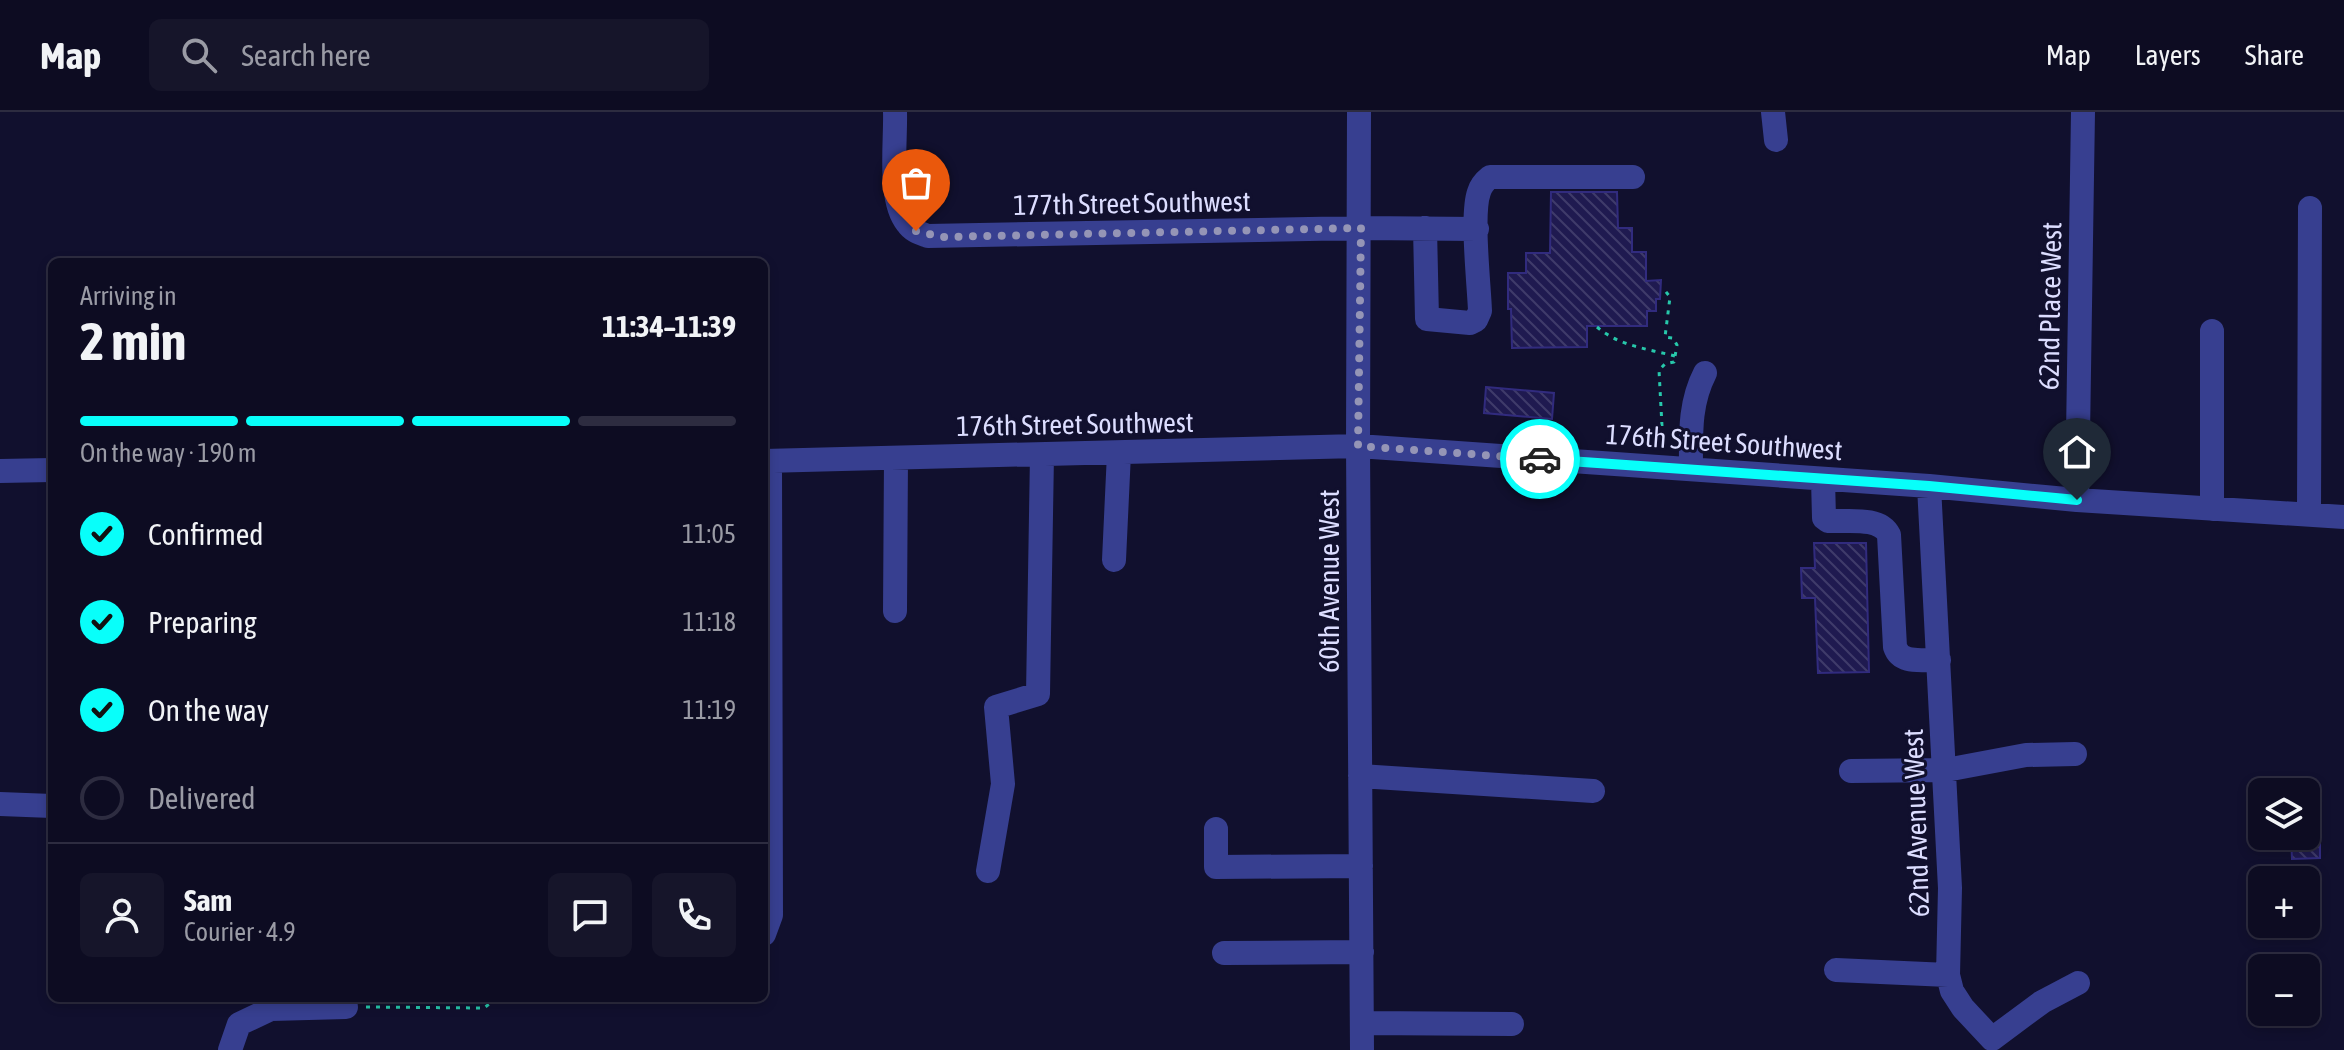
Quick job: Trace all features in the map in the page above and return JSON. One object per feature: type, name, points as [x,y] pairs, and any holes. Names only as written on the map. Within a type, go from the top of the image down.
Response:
[{"type":"street","name":"177th Street Southwest","points":[[895,112],[896,200],[908,225],[916,231],[942,237],[1361,228],[1477,229]]},
{"type":"street","name":"60th Avenue West","points":[[1359,112],[1362,1050]]},
{"type":"street","points":[[1773,112],[1776,140]]},
{"type":"street","name":"62nd Place West","points":[[2077,500],[2083,112]]},
{"type":"street","points":[[1425,228],[1427,319],[1433,322],[1470,323],[1476,320],[1480,311],[1478,193],[1484,182],[1490,177],[1633,177]]},
{"type":"street","points":[[2309,514],[2310,208]]},
{"type":"street","points":[[2212,331],[2212,509]]},
{"type":"street","points":[[1691,469],[1692,408],[1705,373]]},
{"type":"street","name":"176th Street Southwest","points":[[768,461],[1358,446],[2344,517]]},
{"type":"street","points":[[1114,560],[1119,453]]},
{"type":"street","points":[[988,871],[1003,784],[996,707],[1038,694],[1042,455]]},
{"type":"street","points":[[895,611],[896,458]]},
{"type":"street","points":[[0,471],[48,470]]},
{"type":"street","points":[[1823,479],[1824,518],[1828,521],[1877,523],[1886,527],[1898,655],[1905,659],[1939,660]]},
{"type":"street","name":"62nd Avenue West","points":[[1929,486],[1946,770],[1950,888],[1948,975],[1952,991],[1990,1046],[2042,1002],[2078,983]]},
{"type":"street","points":[[768,574],[771,915],[768,923]]},
{"type":"street","points":[[1851,771],[1946,770],[2026,755],[2075,754]]},
{"type":"street","points":[[1360,776],[1593,791]]},
{"type":"street","points":[[0,804],[48,806]]},
{"type":"street","points":[[1216,829],[1216,867],[1361,866]]},
{"type":"street","points":[[1224,953],[1362,952]]},
{"type":"street","points":[[1836,970],[1948,975]]},
{"type":"street","points":[[230,1050],[239,1024],[271,1009],[346,1007]]},
{"type":"street","points":[[1362,1023],[1512,1024]]},
{"type":"path","points":[[1662,426],[1659,370],[1665,364],[1674,362],[1677,345],[1673,338],[1665,337],[1670,297],[1663,288]]},
{"type":"path","points":[[1597,327],[1608,337],[1625,344],[1675,356]]},
{"type":"path","points":[[346,1007],[484,1008],[492,1002]]},
{"type":"building","points":[[1551,192],[1617,192],[1618,228],[1632,228],[1632,252],[1646,252],[1646,281],[1661,280],[1660,299],[1656,299],[1656,311],[1647,311],[1647,326],[1587,326],[1587,347],[1512,348],[1508,273],[1526,273],[1526,253],[1550,253]]},
{"type":"building","points":[[1486,387],[1554,393],[1552,419],[1484,413]]},
{"type":"building","points":[[1814,543],[1866,543],[1869,672],[1818,673],[1815,598],[1802,598],[1801,568],[1815,568]]},
{"type":"building","points":[[2292,850],[2320,850],[2320,858],[2292,859]]},
{"type":"way so far","points":[[916,231],[942,237],[1361,228],[1358,446],[1540,459]]},
{"type":"route","points":[[1540,459],[1929,486],[2077,500]]}]
